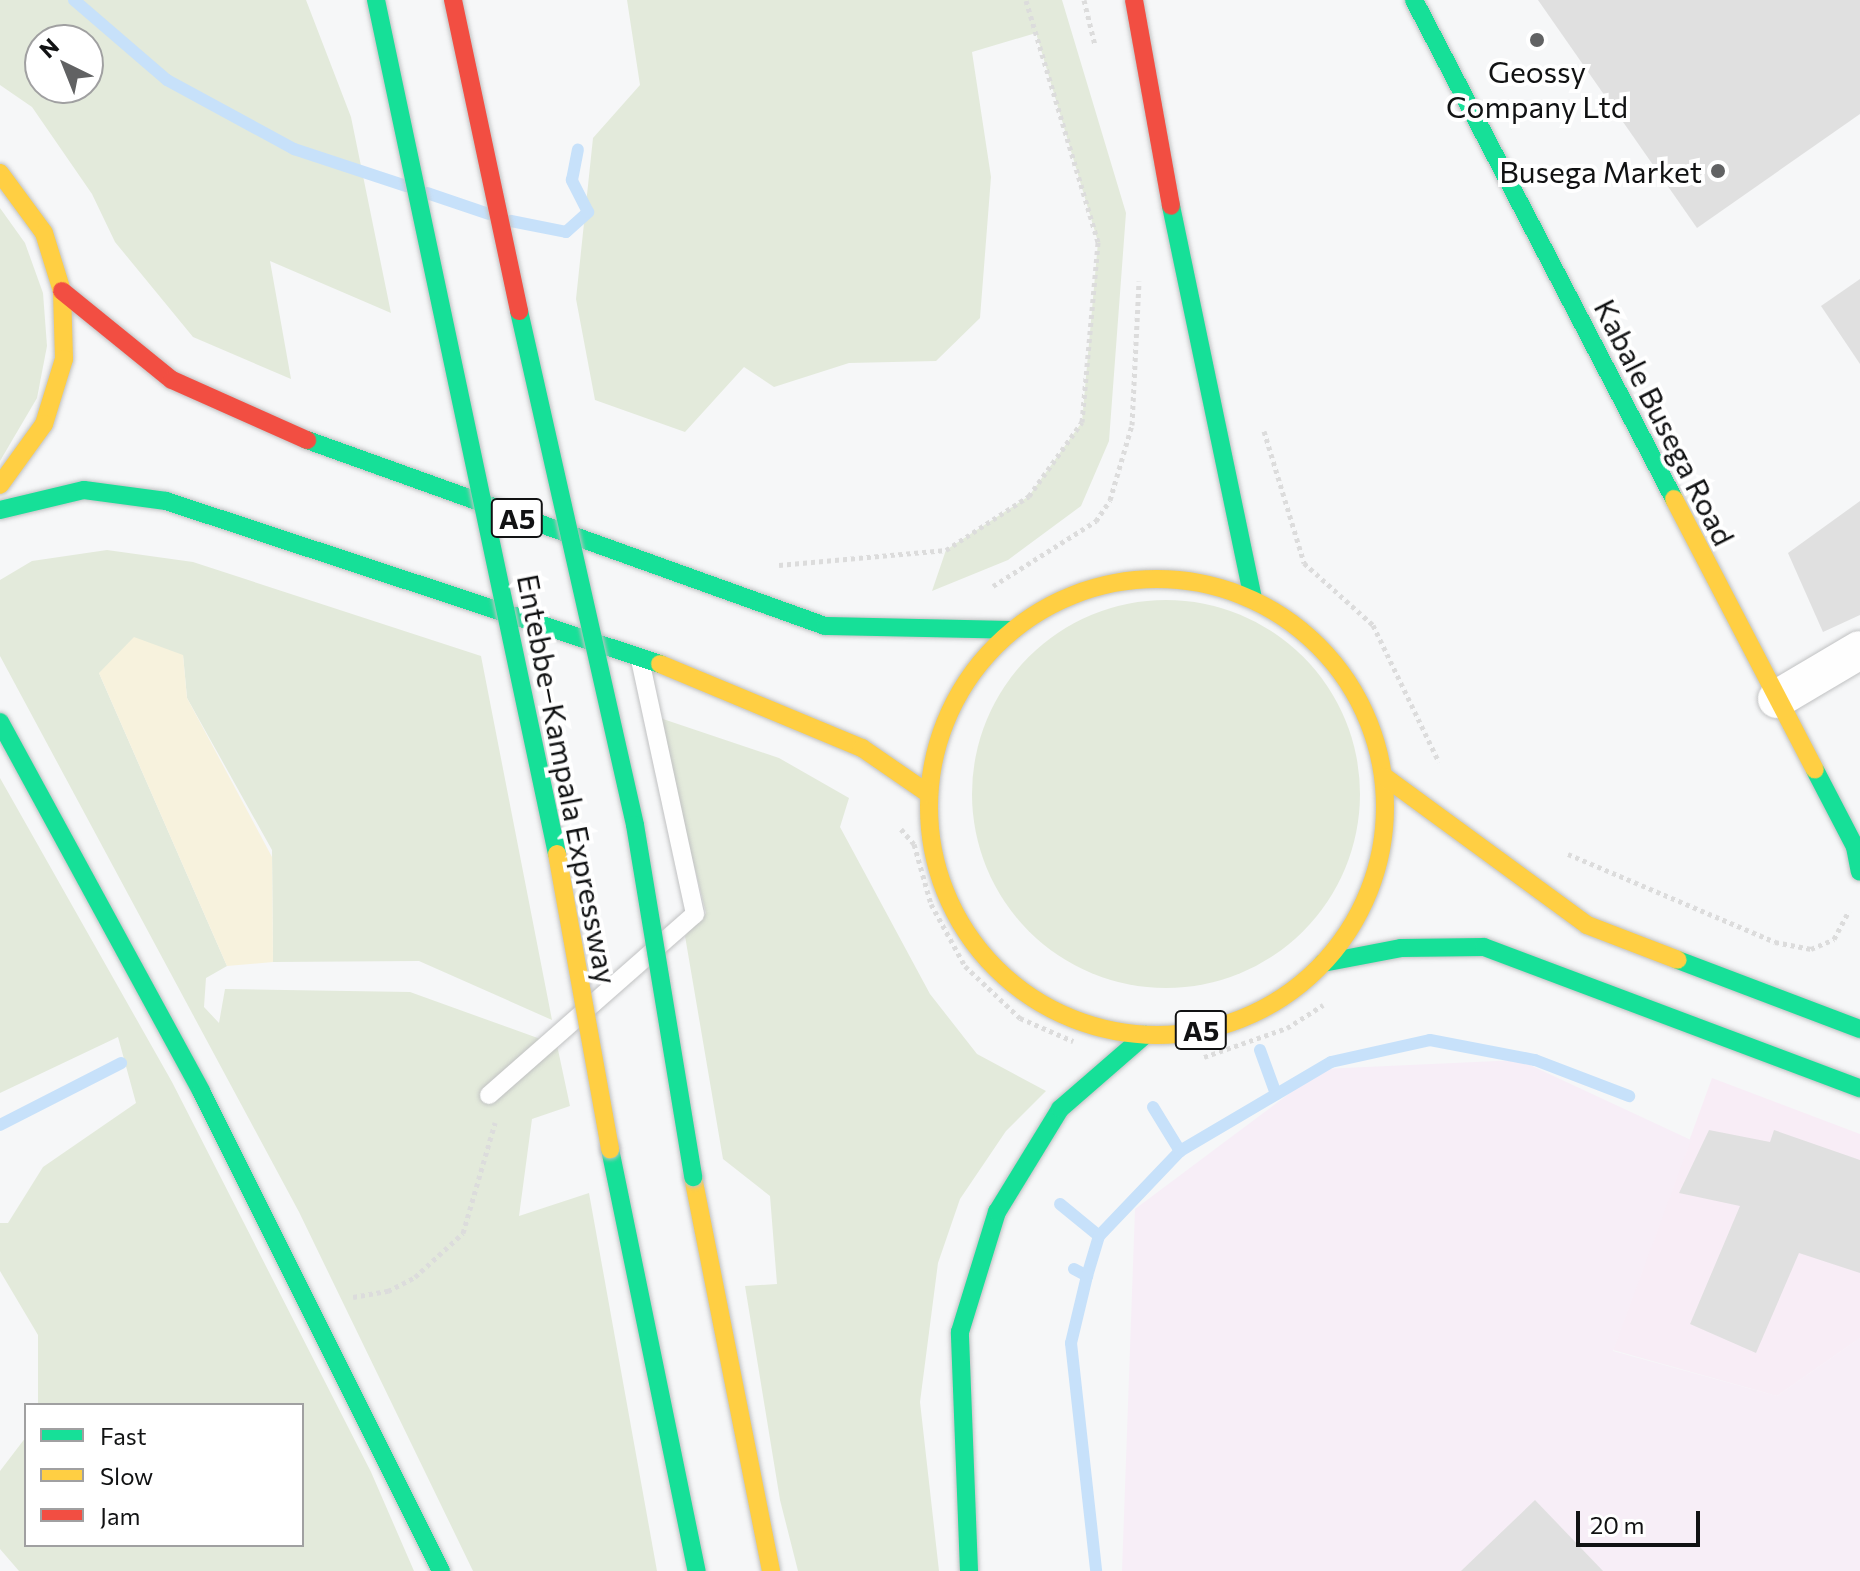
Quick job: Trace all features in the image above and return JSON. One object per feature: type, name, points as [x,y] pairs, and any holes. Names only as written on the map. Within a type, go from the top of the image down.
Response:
[{"type":"main road","name":"Entebbe–Kampala Expressway","points":[[376,0],[551,823],[610,1149],[697,1571]]},
{"type":"main road","name":"Entebbe–Kampala Expressway","points":[[453,0],[582,610],[635,825],[693,1177],[771,1571]]},
{"type":"main road","points":[[1134,0],[1180,259],[1253,598]]},
{"type":"main road","name":"Kabale Busega Road","points":[[1414,0],[1858,854]]},
{"type":"main road","points":[[0,173],[44,233],[62,291],[64,359],[44,424],[0,485]]},
{"type":"main road","name":"A5","points":[[62,291],[105,320],[172,380],[224,405],[679,578],[825,626],[1013,630]]},
{"type":"main road","points":[[0,510],[84,490],[166,501],[281,534],[712,682],[862,748],[929,794]]},
{"type":"main road","name":"A5","points":[[1185,579],[1253,598],[1316,641],[1362,703],[1385,777],[1385,828],[1374,877],[1353,923],[1323,963],[1285,995],[1242,1018],[1194,1032],[1145,1035],[1094,1026],[1047,1007],[1005,978],[971,940],[946,895],[931,845],[929,794],[954,703],[1013,630],[1060,600],[1113,582],[1185,579]]},
{"type":"main road","points":[[0,722],[201,1091],[441,1571]]},
{"type":"main road","points":[[1385,777],[1587,925],[1860,1029]]},
{"type":"main road","name":"A5","points":[[1323,963],[1401,948],[1484,947],[1860,1088]]},
{"type":"main road","points":[[969,1571],[960,1332],[997,1212],[1060,1109],[1145,1035]]},
{"type":"street","points":[[1777,699],[1860,650]]},
{"type":"lane","points":[[489,1095],[695,914],[640,659]]},
{"type":"path","points":[[767,566],[946,550],[1029,496],[1082,422],[1098,242],[1026,0]]},
{"type":"path","points":[[1084,0],[1098,60]]},
{"type":"path","points":[[982,592],[1096,521],[1110,500],[1132,425],[1141,266]]},
{"type":"path","points":[[1260,417],[1304,563],[1373,625],[1441,766]]},
{"type":"path","points":[[1551,847],[1775,942],[1811,949],[1834,939],[1852,905]]},
{"type":"path","points":[[1204,1057],[1287,1028],[1327,1003]]},
{"type":"path","points":[[308,1304],[388,1291],[415,1277],[463,1233],[495,1124],[489,1095]]},
{"type":"shaded area","points":[[1519,1060],[1691,1140],[1613,1351],[1777,1396],[1860,1338],[1860,1571],[1122,1571],[1135,1209],[1322,1069]]},
{"type":"shaded area","points":[[1712,1078],[1860,1134],[1860,1338],[1777,1396],[1613,1350]]},
{"type":"green space","points":[[0,0],[306,0],[351,117],[391,313],[270,261],[291,379],[193,337],[115,242],[92,194],[28,104],[104,104],[104,24],[24,24],[24,102],[0,85]]},
{"type":"green space","points":[[627,0],[1062,0],[1126,213],[1109,441],[1081,506],[1008,560],[932,591],[946,550],[1029,496],[1082,422],[1098,242],[1036,33],[972,52],[991,177],[980,318],[936,361],[849,363],[774,387],[744,367],[685,432],[595,400],[576,299],[593,138],[640,85]]},
{"type":"green space","points":[[0,208],[25,243],[43,293],[47,346],[37,398],[0,461]]},
{"type":"green space","points":[[107,550],[193,562],[481,656],[552,1020],[419,961],[273,962],[272,850],[187,698],[183,655],[99,673],[227,966],[206,978],[204,1007],[219,1023],[225,989],[410,992],[557,1045],[570,1106],[532,1119],[519,1216],[589,1193],[657,1571],[473,1571],[299,1212],[0,656],[0,580],[32,561]]},
{"type":"green space","points":[[1166,600],[1204,604],[1240,615],[1274,633],[1303,657],[1327,686],[1345,720],[1356,756],[1360,794],[1356,832],[1345,868],[1327,902],[1303,931],[1274,955],[1240,973],[1204,984],[1166,988],[1128,984],[1092,973],[1058,955],[1029,931],[1005,902],[987,868],[976,832],[972,794],[976,756],[987,720],[1005,686],[1029,657],[1058,633],[1092,615],[1128,604]]},
{"type":"green space","points":[[657,717],[779,758],[849,798],[840,827],[930,994],[977,1054],[1046,1091],[1006,1131],[960,1199],[938,1263],[920,1402],[939,1571],[798,1571],[780,1500],[745,1286],[777,1284],[770,1196],[723,1159],[685,936],[706,913]]},
{"type":"green space","points":[[0,778],[172,1082],[371,1472],[414,1571],[19,1571],[0,1549],[0,1471],[24,1440],[24,1547],[304,1547],[304,1403],[38,1403],[38,1335],[0,1271],[0,1223],[8,1223],[43,1167],[136,1103],[118,1037],[0,1093]]},
{"type":"sand","points":[[134,637],[183,655],[187,698],[272,857],[273,962],[227,966],[99,673]]},
{"type":"building","name":"Busega Market","points":[[1538,0],[1860,0],[1860,114],[1697,228]]},
{"type":"building","points":[[1860,279],[1860,364],[1821,306]]},
{"type":"building","points":[[1860,501],[1860,615],[1823,632],[1788,553]]},
{"type":"building","points":[[1709,1130],[1770,1142],[1774,1130],[1860,1160],[1860,1273],[1799,1253],[1756,1353],[1690,1324],[1740,1206],[1679,1193]]},
{"type":"building","points":[[1535,1500],[1603,1571],[1461,1571]]},
{"type":"waterway","points":[[74,0],[167,80],[294,149],[406,186]]},
{"type":"waterway","points":[[511,221],[566,232],[588,212],[572,180],[578,150]]},
{"type":"waterway","points":[[427,193],[489,214]]},
{"type":"waterway","points":[[1087,1276],[1099,1236],[1180,1151],[1331,1062],[1430,1040],[1535,1060],[1629,1096]]},
{"type":"waterway","points":[[1260,1050],[1276,1094]]},
{"type":"waterway","points":[[0,1125],[121,1063]]},
{"type":"waterway","points":[[1153,1107],[1180,1151]]},
{"type":"waterway","points":[[1060,1204],[1099,1236]]},
{"type":"waterway","points":[[1074,1269],[1087,1276],[1071,1343],[1096,1571]]},
{"type":"traffic: fast","points":[[376,0],[557,854]]},
{"type":"traffic: fast","points":[[1414,0],[1674,499]]},
{"type":"traffic: fast","points":[[1171,206],[1253,598]]},
{"type":"traffic: fast","points":[[519,311],[635,825],[693,1177]]},
{"type":"traffic: fast","points":[[307,440],[825,626],[1013,630]]},
{"type":"traffic: fast","points":[[0,510],[84,490],[166,501],[660,664]]},
{"type":"traffic: fast","points":[[0,722],[201,1091],[441,1571]]},
{"type":"traffic: fast","points":[[1815,770],[1855,847],[1860,872]]},
{"type":"traffic: fast","points":[[1323,963],[1401,948],[1484,947],[1860,1088]]},
{"type":"traffic: fast","points":[[1678,960],[1860,1029]]},
{"type":"traffic: fast","points":[[969,1571],[960,1332],[997,1212],[1060,1109],[1145,1035]]},
{"type":"traffic: fast","points":[[610,1149],[697,1571]]},
{"type":"traffic: slow","points":[[0,173],[44,233],[62,291],[64,359],[44,424],[0,485]]},
{"type":"traffic: slow","points":[[1674,499],[1815,770]]},
{"type":"traffic: slow","points":[[1157,579],[1201,584],[1244,597],[1283,618],[1318,646],[1346,681],[1367,720],[1380,763],[1385,807],[1380,851],[1367,894],[1346,933],[1318,968],[1283,996],[1244,1017],[1201,1030],[1157,1035],[1113,1030],[1070,1017],[1031,996],[996,968],[968,933],[947,894],[934,851],[929,807],[934,763],[947,720],[968,681],[996,646],[1031,618],[1070,597],[1113,584],[1157,579]]},
{"type":"traffic: slow","points":[[660,664],[862,748],[929,794]]},
{"type":"traffic: slow","points":[[1385,777],[1587,925],[1678,960]]},
{"type":"traffic: slow","points":[[557,854],[610,1149]]},
{"type":"traffic: slow","points":[[693,1177],[771,1571]]},
{"type":"traffic: jam","points":[[453,0],[519,311]]},
{"type":"traffic: jam","points":[[1134,0],[1171,206]]},
{"type":"traffic: jam","points":[[62,291],[172,380],[307,440]]},
{"type":"place","name":"Geossy Company Ltd","points":[[1537,40]]},
{"type":"place","name":"Busega Market","points":[[1718,171]]}]
